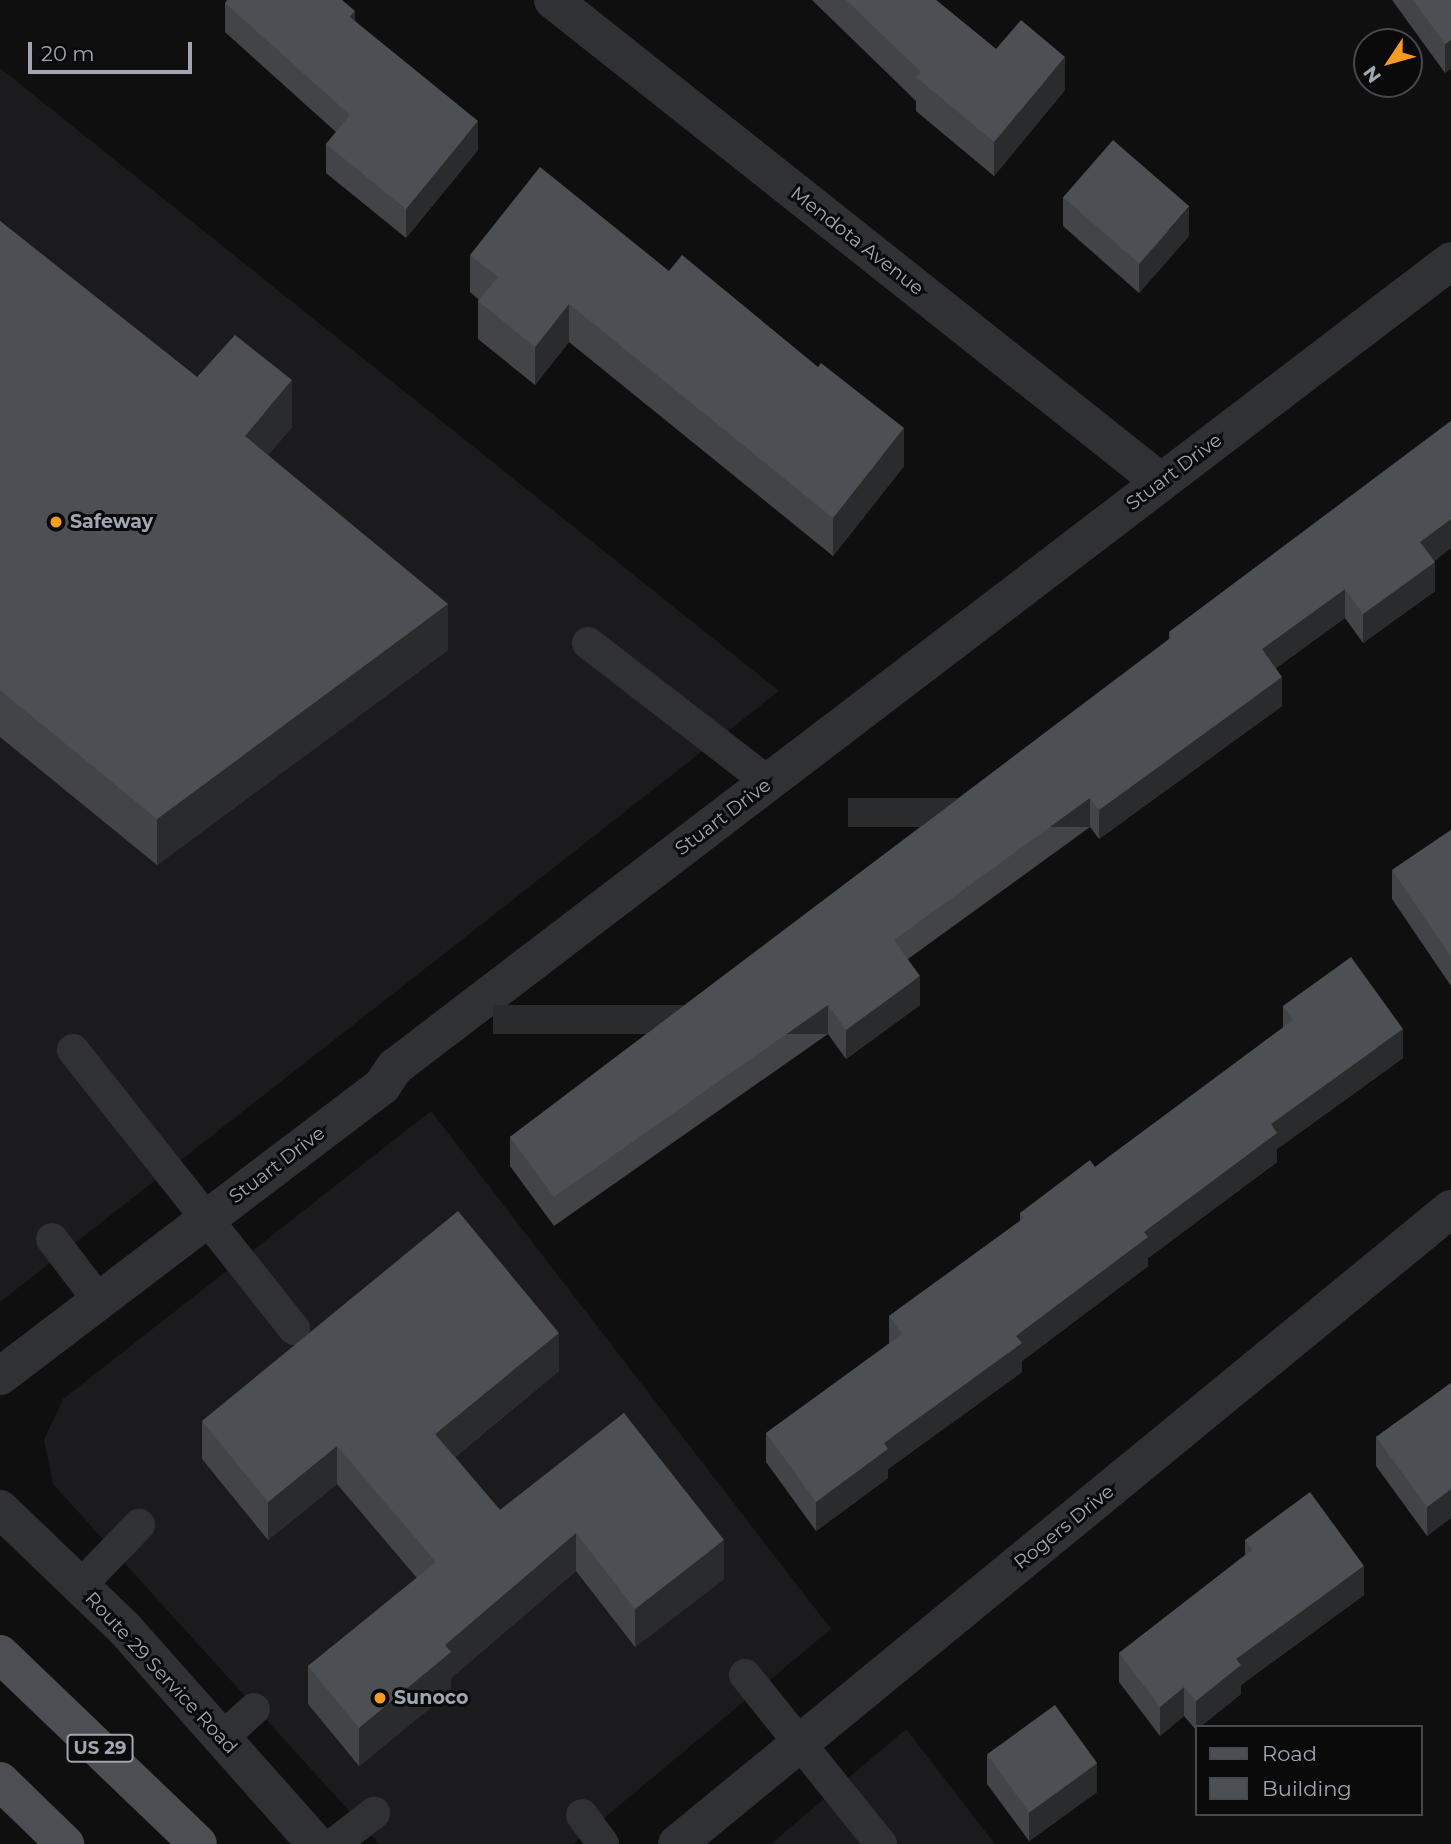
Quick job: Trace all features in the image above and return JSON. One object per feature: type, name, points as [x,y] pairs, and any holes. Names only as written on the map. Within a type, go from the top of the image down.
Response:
[{"type":"main road","name":"US 29","points":[[0,1654],[198,1844]]},
{"type":"main road","points":[[0,1782],[65,1844]]},
{"type":"street","name":"Mendota Avenue","points":[[553,0],[1161,482]]},
{"type":"street","name":"Stuart Drive","points":[[0,1376],[382,1086],[395,1067],[1451,261]]},
{"type":"street","name":"Rogers Drive","points":[[677,1844],[1451,1209]]},
{"type":"street","name":"Route 29 Service Road","points":[[0,1509],[80,1586],[222,1738],[316,1844]]},
{"type":"lane","points":[[588,643],[768,782]]},
{"type":"lane","points":[[73,1050],[208,1217],[294,1329]]},
{"type":"lane","points":[[52,1239],[99,1301]]},
{"type":"lane","points":[[80,1586],[139,1525]]},
{"type":"lane","points":[[745,1675],[798,1745],[881,1844]]},
{"type":"lane","points":[[222,1738],[254,1709]]},
{"type":"lane","points":[[334,1844],[373,1813]]},
{"type":"lane","points":[[582,1815],[603,1844]]},
{"type":"shaded area","points":[[0,68],[779,691],[0,1302]]},
{"type":"shaded area","points":[[431,1111],[831,1629],[573,1844],[379,1844],[53,1484],[44,1440],[63,1399]]},
{"type":"shaded area","points":[[906,1729],[995,1844],[771,1844]]},
{"type":"building","points":[[227,0],[342,0],[355,11],[350,17],[478,121],[406,209],[326,144],[350,115],[225,3]]},
{"type":"building","points":[[846,0],[936,0],[996,49],[1021,20],[1065,57],[994,142],[916,77],[921,72]]},
{"type":"building","points":[[1413,0],[1451,0],[1451,40],[1445,44]]},
{"type":"building","points":[[1113,140],[1189,206],[1139,264],[1063,197]]},
{"type":"building","points":[[540,167],[669,271],[682,255],[818,367],[821,363],[904,428],[833,518],[569,304],[535,347],[478,301],[498,277],[470,255]]},
{"type":"building","points":[[0,221],[197,377],[235,335],[292,380],[245,436],[448,604],[157,819],[0,690]]},
{"type":"building","points":[[1451,421],[1451,519],[1420,542],[1435,562],[1363,614],[1345,589],[1262,649],[1282,677],[1099,810],[1090,798],[894,940],[920,976],[846,1030],[828,1005],[554,1197],[510,1137],[1172,637],[1169,632]]},
{"type":"building","points":[[1451,830],[1451,957],[1392,870]]},
{"type":"building","points":[[1351,957],[1403,1029],[1271,1124],[1277,1133],[1144,1232],[1148,1237],[1016,1336],[1022,1343],[884,1443],[888,1449],[816,1502],[766,1433],[902,1334],[889,1316],[1024,1218],[1020,1213],[1090,1160],[1095,1167],[1293,1020],[1283,1006]]},
{"type":"building","points":[[458,1211],[559,1333],[435,1434],[500,1510],[624,1413],[724,1540],[635,1609],[576,1533],[445,1645],[451,1652],[359,1728],[308,1666],[436,1562],[337,1446],[268,1502],[202,1421]]},
{"type":"building","points":[[1451,1383],[1451,1489],[1427,1507],[1376,1437]]},
{"type":"building","points":[[1310,1492],[1364,1566],[1236,1659],[1241,1665],[1196,1701],[1184,1687],[1160,1707],[1119,1653],[1252,1550],[1245,1540]]},
{"type":"building","points":[[1055,1705],[1097,1763],[1029,1813],[987,1754]]},
{"type":"place","name":"Safeway","points":[[56,522]]},
{"type":"place","name":"Sunoco","points":[[380,1698]]}]
